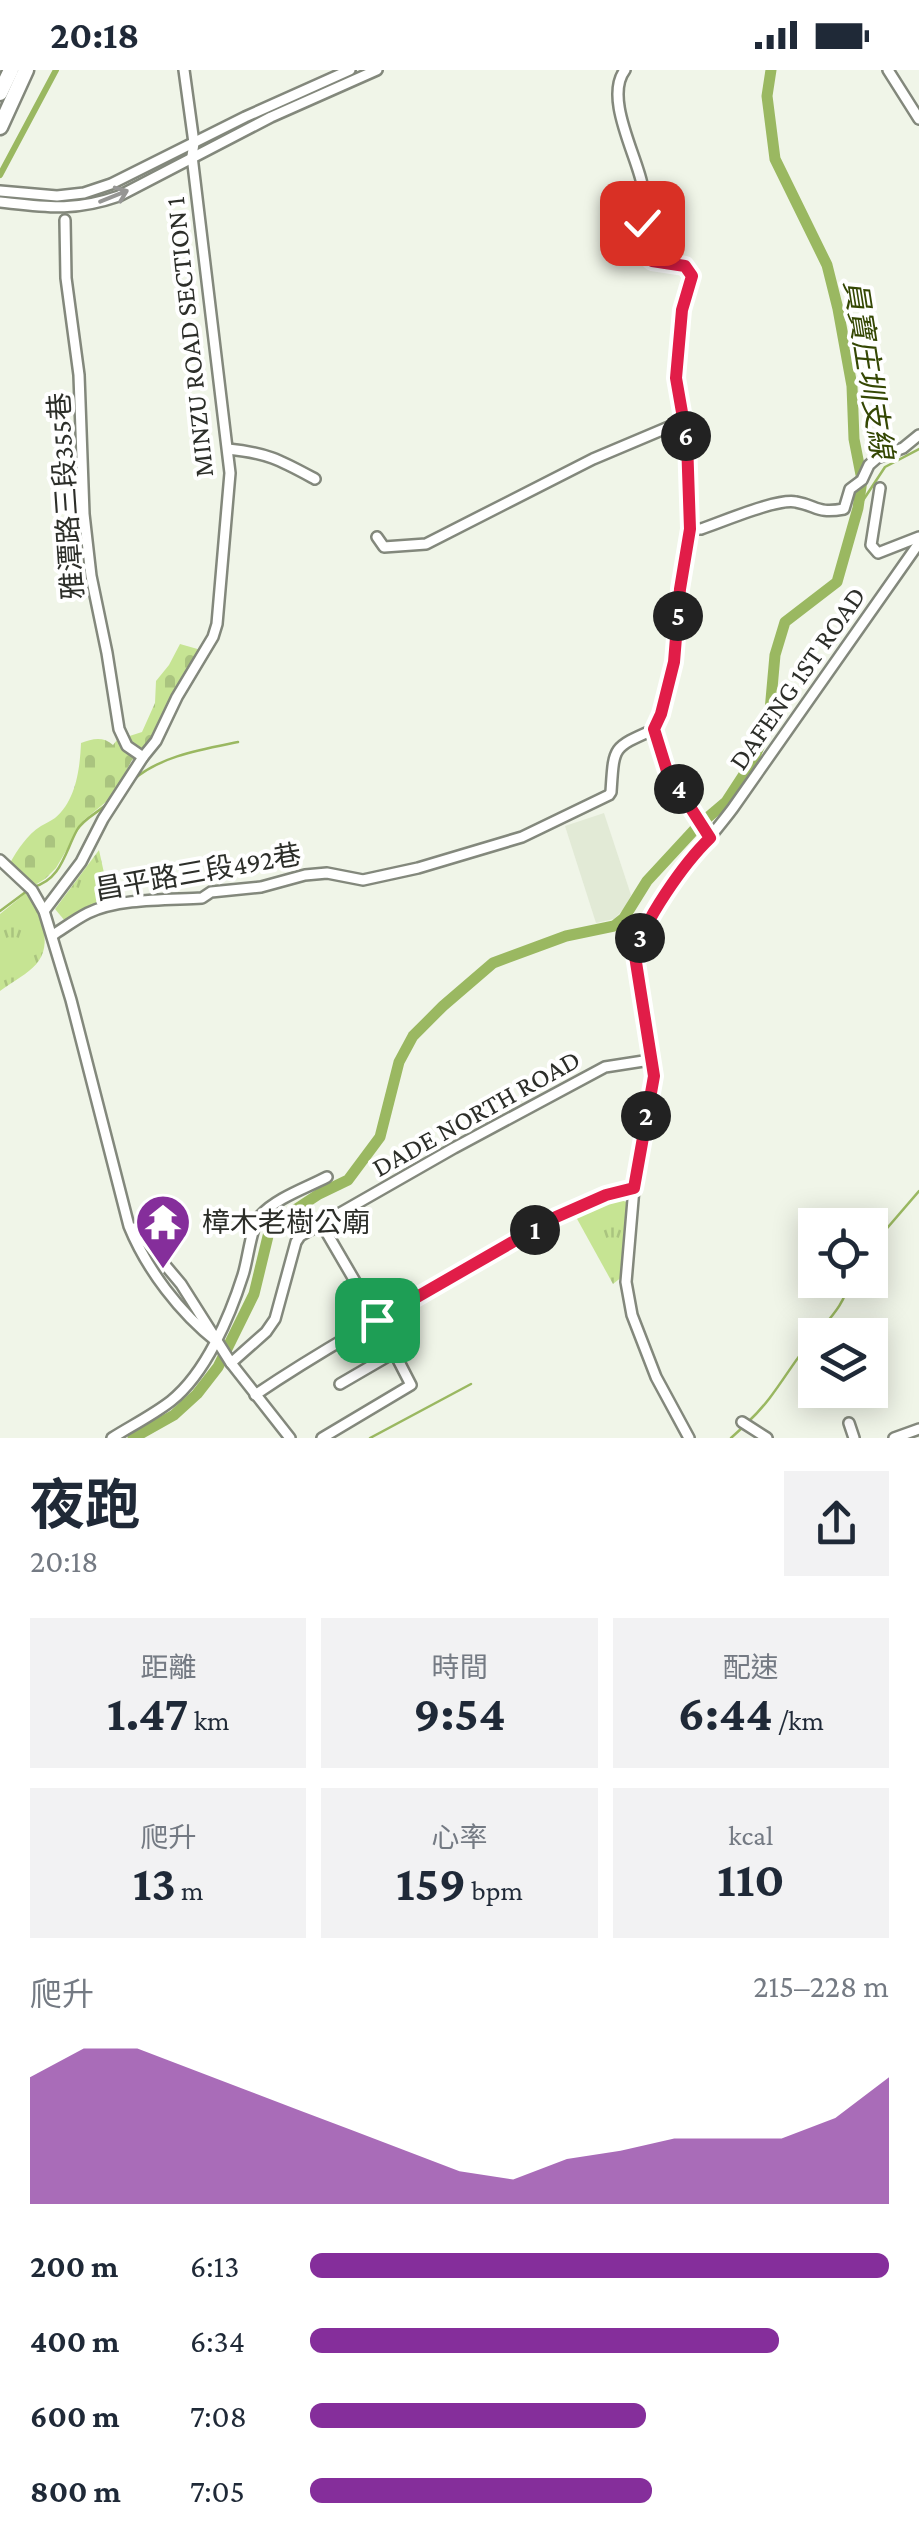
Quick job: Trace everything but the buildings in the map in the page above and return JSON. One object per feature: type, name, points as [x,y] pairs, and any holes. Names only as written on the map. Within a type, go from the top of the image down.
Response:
[{"type":"highway","points":[[0,92],[11,70]]},
{"type":"highway","points":[[0,127],[26,70]]},
{"type":"street","name":"MINZU ROAD SECTION 1","points":[[44,911],[82,862],[114,802],[156,742],[217,624],[230,473],[184,70]]},
{"type":"street","points":[[0,191],[84,194],[350,70]]},
{"type":"street","points":[[0,202],[72,208],[119,196],[271,117],[377,70]]},
{"type":"street","points":[[626,70],[620,76],[620,109],[642,186],[642,231],[649,258],[685,266],[692,276],[682,310],[676,378],[687,441],[690,529],[674,662],[654,729],[667,771],[710,838]]},
{"type":"street","points":[[888,70],[919,118]]},
{"type":"street","name":"雅潭路三段355巷","points":[[65,220],[66,278],[79,375],[84,514],[91,576],[119,728],[127,746],[143,756]]},
{"type":"street","points":[[377,538],[384,546],[426,544],[593,459],[683,421]]},
{"type":"street","points":[[690,529],[794,501],[819,510],[844,509],[850,489],[862,480],[869,465],[919,435]]},
{"type":"street","points":[[228,449],[271,456],[316,479]]},
{"type":"street","points":[[880,488],[871,546],[878,553],[919,540]]},
{"type":"street","name":"DAFENG 1ST ROAD","points":[[688,1438],[656,1377],[632,1315],[626,1282],[634,1188],[654,1076],[635,963],[637,944],[659,905],[919,540]]},
{"type":"street","name":"昌平路三段492巷","points":[[53,936],[89,912],[134,902],[202,898],[211,892],[261,887],[304,875],[327,873],[363,880],[522,837],[609,795],[614,755],[621,744],[654,729]]},
{"type":"street","points":[[0,860],[30,887],[53,936],[134,1240],[160,1281],[217,1342],[290,1438]]},
{"type":"street","name":"DADE NORTH ROAD","points":[[230,1363],[266,1332],[275,1319],[300,1236],[605,1067],[650,1060]]},
{"type":"street","points":[[112,1438],[172,1400],[217,1342],[242,1279],[254,1226],[261,1214],[327,1178]]},
{"type":"street","points":[[255,1396],[306,1362],[556,1217],[606,1195],[634,1188]]},
{"type":"street","points":[[321,1223],[411,1385],[322,1438]]},
{"type":"street","points":[[340,1384],[395,1352]]},
{"type":"street","points":[[742,1422],[767,1438]]},
{"type":"street","points":[[849,1424],[854,1438]]},
{"type":"street","points":[[894,1438],[919,1429]]},
{"type":"shaded area","points":[[604,813],[631,895],[614,919],[596,923],[565,826]]},
{"type":"green space","points":[[180,644],[201,650],[146,750],[132,760],[112,797],[84,820],[56,868],[35,885],[10,863],[27,838],[68,803],[78,773],[81,743],[101,739],[113,745],[142,732],[155,703],[156,681]]},
{"type":"green space","points":[[99,850],[104,873],[95,908],[65,921],[55,909]]},
{"type":"green space","points":[[26,893],[40,914],[44,948],[29,971],[0,991],[0,914]]},
{"type":"green space","points":[[617,1199],[630,1203],[623,1276],[613,1284],[576,1217]]},
{"type":"waterway","points":[[0,175],[56,70]]},
{"type":"waterway","name":"員寶庄圳支線","points":[[706,819],[726,802],[754,759],[769,722],[775,655],[785,622],[837,582],[862,480],[854,439],[852,386],[827,265],[775,159],[767,96],[771,70]]},
{"type":"waterway","points":[[858,508],[885,467],[919,449]]},
{"type":"waterway","points":[[132,781],[168,760],[238,742]]},
{"type":"waterway","points":[[33,887],[56,872],[80,826],[108,803]]},
{"type":"waterway","points":[[133,1438],[174,1415],[218,1367],[254,1294],[269,1232],[275,1223],[348,1180],[380,1137],[399,1062],[413,1036],[493,963],[566,936],[614,926],[624,918],[647,881],[696,828]]},
{"type":"waterway","points":[[0,911],[27,891]]},
{"type":"waterway","points":[[888,1227],[919,1191]]},
{"type":"waterway","points":[[830,1318],[843,1298]]},
{"type":"waterway","points":[[749,1421],[798,1357]]},
{"type":"waterway","points":[[370,1438],[471,1384]]},
{"type":"waterway","points":[[731,1438],[743,1427]]},
{"type":"place","name":"樟木老樹公廟","points":[[163,1271]]},
{"type":"route","points":[[377,1320],[556,1217],[606,1195],[634,1188],[654,1076],[635,963],[637,944],[710,838],[667,771],[654,729],[674,662],[690,529],[687,441],[676,378],[682,310],[692,276],[685,266],[649,258],[642,223]]}]
